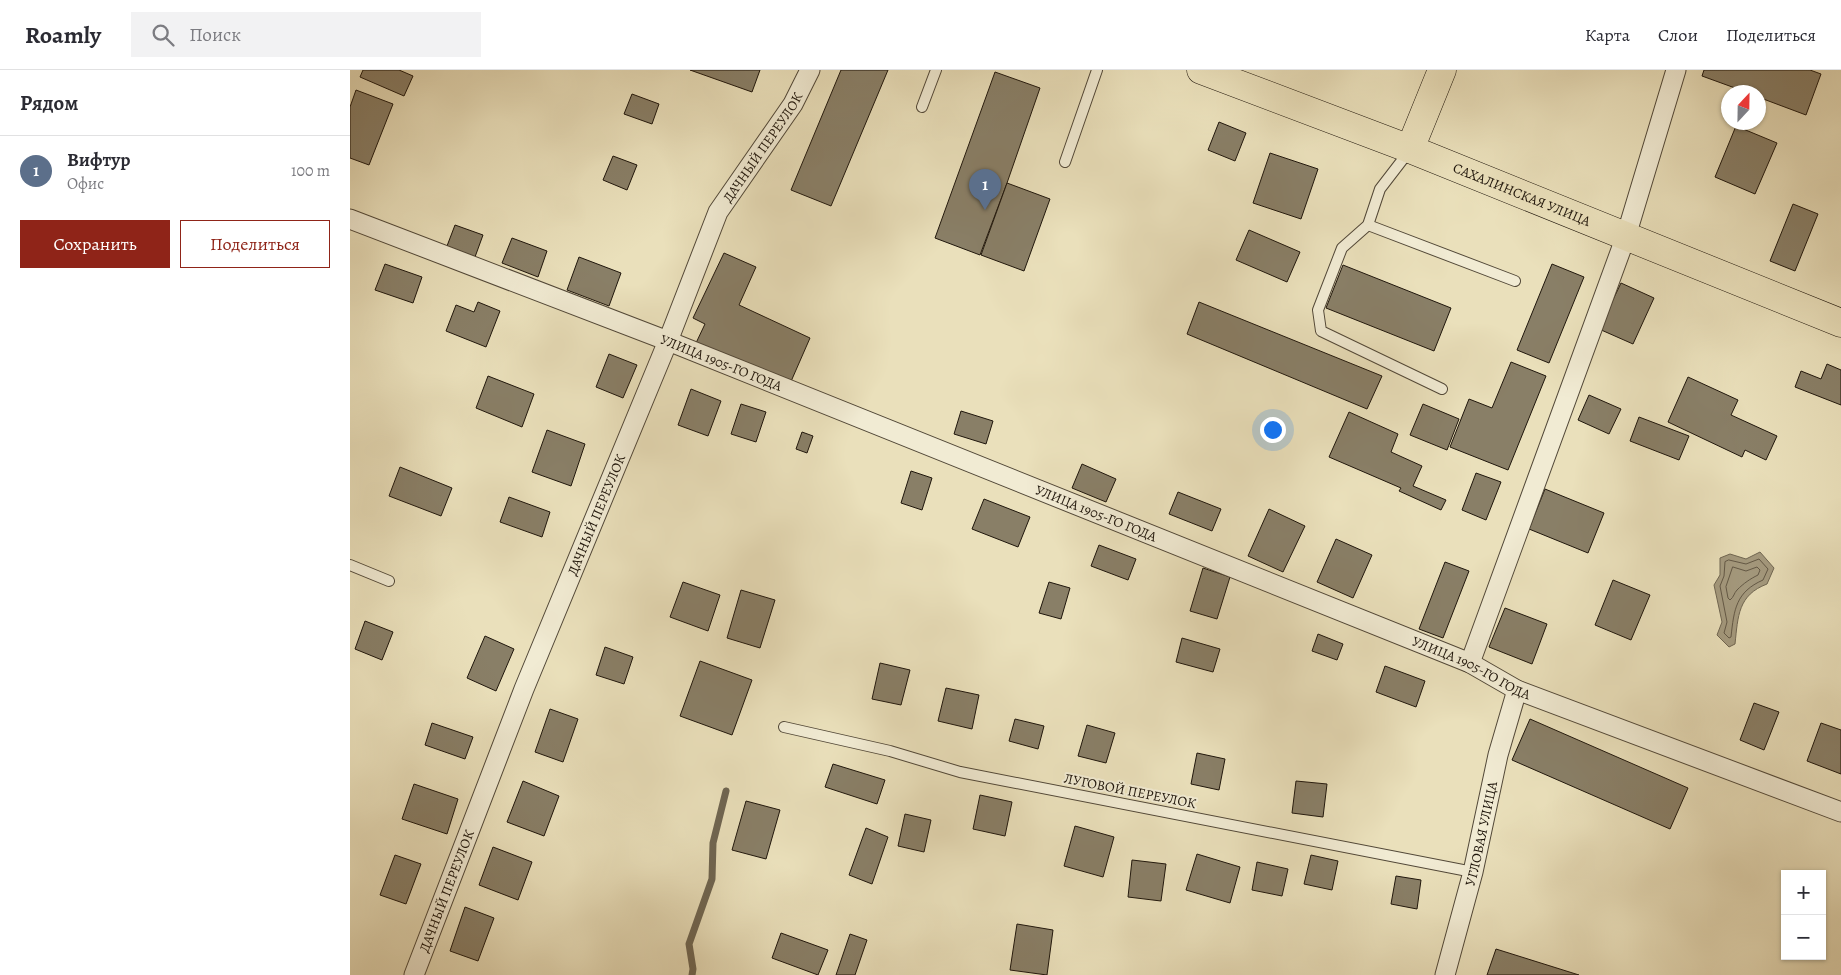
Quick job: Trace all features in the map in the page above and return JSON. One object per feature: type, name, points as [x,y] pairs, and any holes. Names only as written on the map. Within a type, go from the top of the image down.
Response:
[{"type":"main road","name":"САХАЛИНСКАЯ УЛИЦА","points":[[1201,70],[1410,149],[1841,323]]},
{"type":"main road","points":[[1410,149],[1442,70]]},
{"type":"street","name":"ДАЧНЫЙ ПЕРЕУЛОК","points":[[414,975],[524,689],[668,341],[718,212],[793,104],[810,70]]},
{"type":"street","points":[[1470,663],[1626,236],[1676,70]]},
{"type":"street","name":"УЛИЦА 1905-ГО ГОДА","points":[[350,219],[668,341],[1470,663],[1517,690],[1841,812]]},
{"type":"street","name":"УГЛОВАЯ УЛИЦА","points":[[1445,975],[1472,872],[1498,755],[1517,690]]},
{"type":"lane","points":[[922,107],[936,70]]},
{"type":"lane","points":[[1065,162],[1097,70]]},
{"type":"lane","points":[[1410,149],[1380,188],[1368,225],[1342,248],[1318,310],[1321,331],[1442,389]]},
{"type":"lane","points":[[1368,225],[1515,282]]},
{"type":"lane","points":[[350,565],[390,581]]},
{"type":"lane","name":"ЛУГОВОЙ ПЕРЕУЛОК","points":[[784,727],[890,751],[960,772],[1472,872]]},
{"type":"water","points":[[1760,552],[1774,568],[1767,584],[1750,594],[1745,600],[1737,624],[1735,644],[1729,647],[1717,635],[1722,622],[1714,585],[1720,575],[1720,558],[1730,554],[1746,559]]},
{"type":"building","points":[[363,70],[399,70],[413,76],[404,96],[360,77]]},
{"type":"building","points":[[690,70],[760,70],[752,92]]},
{"type":"building","points":[[841,70],[888,70],[831,206],[791,190]]},
{"type":"building","points":[[1704,70],[1810,70],[1821,74],[1806,115],[1766,100],[1766,85],[1727,85],[1702,76]]},
{"type":"building","points":[[995,72],[1040,88],[980,255],[935,238]]},
{"type":"building","points":[[356,90],[393,104],[369,165],[350,158],[350,107]]},
{"type":"building","points":[[632,94],[659,104],[652,124],[624,114]]},
{"type":"building","points":[[1219,122],[1246,133],[1235,161],[1208,150]]},
{"type":"building","points":[[1734,130],[1746,130],[1777,143],[1755,194],[1715,177]]},
{"type":"building","points":[[1270,153],[1318,169],[1301,219],[1253,203]]},
{"type":"building","points":[[613,156],[637,165],[627,190],[603,180]]},
{"type":"building","points":[[1007,183],[1050,199],[1024,271],[981,255]]},
{"type":"building","points":[[1793,204],[1818,214],[1795,271],[1770,261]]},
{"type":"building","points":[[455,225],[483,235],[475,257],[447,246]]},
{"type":"building","points":[[1249,230],[1300,252],[1287,282],[1236,260]]},
{"type":"building","points":[[512,238],[547,251],[538,277],[502,263]]},
{"type":"building","points":[[724,253],[756,267],[739,305],[810,338],[789,386],[696,343],[705,324],[693,318]]},
{"type":"building","points":[[579,257],[621,273],[609,306],[567,290]]},
{"type":"building","points":[[385,264],[422,277],[413,303],[375,290]]},
{"type":"building","points":[[1552,264],[1584,277],[1549,363],[1517,350]]},
{"type":"building","points":[[1343,265],[1451,308],[1434,351],[1326,308]]},
{"type":"building","points":[[1621,283],[1654,298],[1633,344],[1599,329]]},
{"type":"building","points":[[478,302],[500,311],[486,347],[446,331],[456,305],[474,312]]},
{"type":"building","points":[[1199,302],[1382,376],[1367,409],[1187,334]]},
{"type":"building","points":[[609,354],[637,365],[623,398],[596,387]]},
{"type":"building","points":[[1511,362],[1546,376],[1508,470],[1450,447],[1469,399],[1492,408]]},
{"type":"building","points":[[1827,364],[1841,370],[1841,405],[1795,387],[1801,371],[1821,379]]},
{"type":"building","points":[[488,376],[534,394],[522,427],[476,408]]},
{"type":"building","points":[[1688,377],[1738,400],[1731,415],[1777,436],[1766,460],[1745,450],[1742,457],[1668,422]]},
{"type":"building","points":[[691,389],[721,401],[708,436],[678,425]]},
{"type":"building","points":[[1589,395],[1621,409],[1609,434],[1578,420]]},
{"type":"building","points":[[741,404],[766,412],[756,442],[731,434]]},
{"type":"building","points":[[1423,404],[1459,419],[1447,450],[1410,435]]},
{"type":"building","points":[[961,411],[993,421],[986,444],[954,434]]},
{"type":"building","points":[[1349,412],[1398,434],[1391,452],[1422,466],[1413,486],[1446,500],[1441,510],[1399,491],[1401,488],[1329,457]]},
{"type":"building","points":[[1639,417],[1689,436],[1679,460],[1630,441]]},
{"type":"building","points":[[547,430],[585,444],[571,486],[532,472]]},
{"type":"building","points":[[802,432],[813,436],[807,453],[796,449]]},
{"type":"building","points":[[1082,464],[1116,479],[1106,502],[1072,488]]},
{"type":"building","points":[[400,467],[452,488],[441,516],[389,496]]},
{"type":"building","points":[[911,471],[932,478],[922,510],[901,503]]},
{"type":"building","points":[[1476,473],[1501,482],[1486,520],[1462,510]]},
{"type":"building","points":[[1545,489],[1604,513],[1588,553],[1529,529]]},
{"type":"building","points":[[1178,492],[1221,509],[1212,531],[1169,514]]},
{"type":"building","points":[[509,497],[550,512],[542,537],[500,522]]},
{"type":"building","points":[[984,499],[1030,517],[1018,547],[972,529]]},
{"type":"building","points":[[1269,509],[1305,526],[1283,572],[1248,556]]},
{"type":"building","points":[[1336,539],[1372,555],[1353,598],[1317,582]]},
{"type":"building","points":[[1099,545],[1136,559],[1128,580],[1091,566]]},
{"type":"building","points":[[1445,562],[1469,571],[1443,638],[1419,629]]},
{"type":"building","points":[[1203,568],[1230,577],[1217,619],[1190,611]]},
{"type":"building","points":[[1613,580],[1650,595],[1631,640],[1595,625]]},
{"type":"building","points":[[683,582],[720,595],[708,631],[670,617]]},
{"type":"building","points":[[1049,582],[1070,588],[1061,619],[1039,613]]},
{"type":"building","points":[[741,590],[775,600],[760,648],[727,638]]},
{"type":"building","points":[[1505,608],[1547,624],[1532,664],[1489,647]]},
{"type":"building","points":[[365,621],[393,632],[382,660],[355,649]]},
{"type":"building","points":[[1318,634],[1343,644],[1337,660],[1312,651]]},
{"type":"building","points":[[485,636],[514,649],[496,691],[467,678]]},
{"type":"building","points":[[1182,638],[1220,649],[1213,672],[1176,662]]},
{"type":"building","points":[[605,647],[633,657],[624,684],[596,675]]},
{"type":"building","points":[[700,661],[752,680],[732,735],[680,716]]},
{"type":"building","points":[[880,663],[910,670],[901,705],[872,699]]},
{"type":"building","points":[[1385,666],[1425,681],[1416,707],[1376,692]]},
{"type":"building","points":[[946,688],[979,695],[972,729],[938,721]]},
{"type":"building","points":[[1754,703],[1779,712],[1764,750],[1740,740]]},
{"type":"building","points":[[550,709],[578,719],[563,762],[535,752]]},
{"type":"building","points":[[1015,719],[1044,726],[1038,749],[1009,741]]},
{"type":"building","points":[[1530,719],[1688,788],[1670,829],[1512,760]]},
{"type":"building","points":[[432,723],[473,737],[465,759],[425,745]]},
{"type":"building","points":[[1821,723],[1841,730],[1841,774],[1807,761]]},
{"type":"building","points":[[1087,725],[1115,733],[1106,763],[1078,756]]},
{"type":"building","points":[[1197,753],[1225,759],[1219,790],[1191,784]]},
{"type":"building","points":[[833,764],[885,780],[877,804],[825,787]]},
{"type":"building","points":[[523,781],[559,796],[544,836],[507,822]]},
{"type":"building","points":[[1296,781],[1327,784],[1323,817],[1292,813]]},
{"type":"building","points":[[414,784],[458,799],[447,834],[402,819]]},
{"type":"building","points":[[980,795],[1012,802],[1005,836],[973,829]]},
{"type":"building","points":[[746,801],[780,810],[766,859],[732,850]]},
{"type":"building","points":[[905,814],[931,820],[924,852],[898,846]]},
{"type":"building","points":[[1075,826],[1114,837],[1103,877],[1064,866]]},
{"type":"building","points":[[866,828],[888,837],[872,884],[849,875]]},
{"type":"building","points":[[493,847],[532,862],[518,900],[479,885]]},
{"type":"building","points":[[1197,854],[1240,867],[1230,903],[1186,890]]},
{"type":"building","points":[[395,855],[421,864],[406,904],[380,895]]},
{"type":"building","points":[[1311,855],[1338,861],[1332,890],[1304,884]]},
{"type":"building","points":[[1132,860],[1166,864],[1161,901],[1128,897]]},
{"type":"building","points":[[1257,862],[1288,869],[1282,896],[1252,890]]},
{"type":"building","points":[[1396,876],[1421,880],[1417,909],[1391,904]]},
{"type":"building","points":[[465,907],[494,918],[478,961],[450,951]]},
{"type":"building","points":[[1017,924],[1053,930],[1047,975],[1010,970]]},
{"type":"building","points":[[781,933],[828,950],[818,975],[772,958]]},
{"type":"building","points":[[850,934],[867,940],[855,975],[836,975]]},
{"type":"building","points":[[1496,949],[1579,975],[1487,975]]},
{"type":"waterway","points":[[692,975],[693,969],[689,944],[712,879],[713,843],[726,791]]},
{"type":"place","name":"Вифтур","points":[[985,210]]}]
